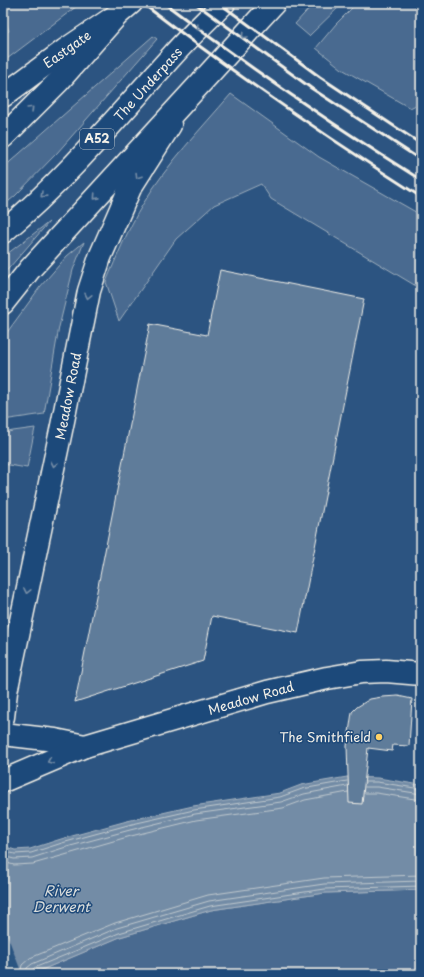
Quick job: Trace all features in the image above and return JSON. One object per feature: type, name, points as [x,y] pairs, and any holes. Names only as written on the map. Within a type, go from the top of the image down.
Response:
[{"type":"street","name":"The Underpass","points":[[3,232],[62,178],[174,54],[224,3]]},
{"type":"street","points":[[3,303],[30,269],[274,3]]},
{"type":"street","points":[[3,137],[58,82],[124,9]]},
{"type":"street","name":"Eastgate","points":[[3,96],[124,9]]},
{"type":"street","name":"Meadow Road","points":[[3,717],[6,692],[89,291],[100,257],[130,188],[188,96]]},
{"type":"street","name":"Meadow Road","points":[[3,781],[85,746],[267,692],[327,678],[362,672],[386,671],[421,674]]},
{"type":"street","name":"Meadow Road","points":[[3,734],[55,740],[85,746]]},
{"type":"shaded area","points":[[3,3],[81,3],[3,62],[3,35],[9,31],[3,13]]},
{"type":"shaded area","points":[[314,3],[343,3],[309,36],[295,24]]},
{"type":"shaded area","points":[[357,3],[421,3],[421,113],[418,104],[410,108],[342,69],[316,48],[336,24]]},
{"type":"shaded area","points":[[153,36],[157,39],[57,153],[15,196],[3,206],[3,168]]},
{"type":"shaded area","points":[[231,94],[319,157],[421,215],[421,289],[271,199],[261,184],[214,205],[176,239],[119,321],[106,282],[128,233],[152,189],[184,148]]},
{"type":"shaded area","points":[[49,222],[3,275],[3,257]]},
{"type":"shaded area","points":[[84,242],[73,270],[59,327],[44,414],[3,420],[3,338],[40,287],[67,256]]},
{"type":"shaded area","points":[[35,428],[27,468],[3,464],[3,433]]},
{"type":"shaded area","points":[[421,890],[421,974],[32,974],[120,937],[211,910],[325,893]]},
{"type":"water","name":"River Derwent","points":[[347,777],[378,778],[421,785],[421,890],[325,893],[211,910],[120,937],[32,974],[3,974],[3,846],[15,850],[30,849],[127,821],[193,806],[280,793],[301,785]]},
{"type":"pier","points":[[3,924],[22,974],[3,974]]},
{"type":"building","points":[[220,270],[364,299],[298,633],[212,616],[203,661],[75,702],[150,324],[207,335]]},
{"type":"building","name":"The Smithfield","points":[[398,696],[412,699],[409,746],[393,745],[392,751],[368,748],[362,804],[349,803],[347,746],[352,712],[370,699]]},
{"type":"railway","points":[[142,3],[279,103],[421,197]]},
{"type":"railway","points":[[164,3],[227,50],[355,138],[421,180]]},
{"type":"railway","points":[[195,3],[311,88],[421,160]]},
{"type":"railway","points":[[219,3],[320,77],[421,144]]},
{"type":"place","name":"The Smithfield","points":[[379,737]]}]
